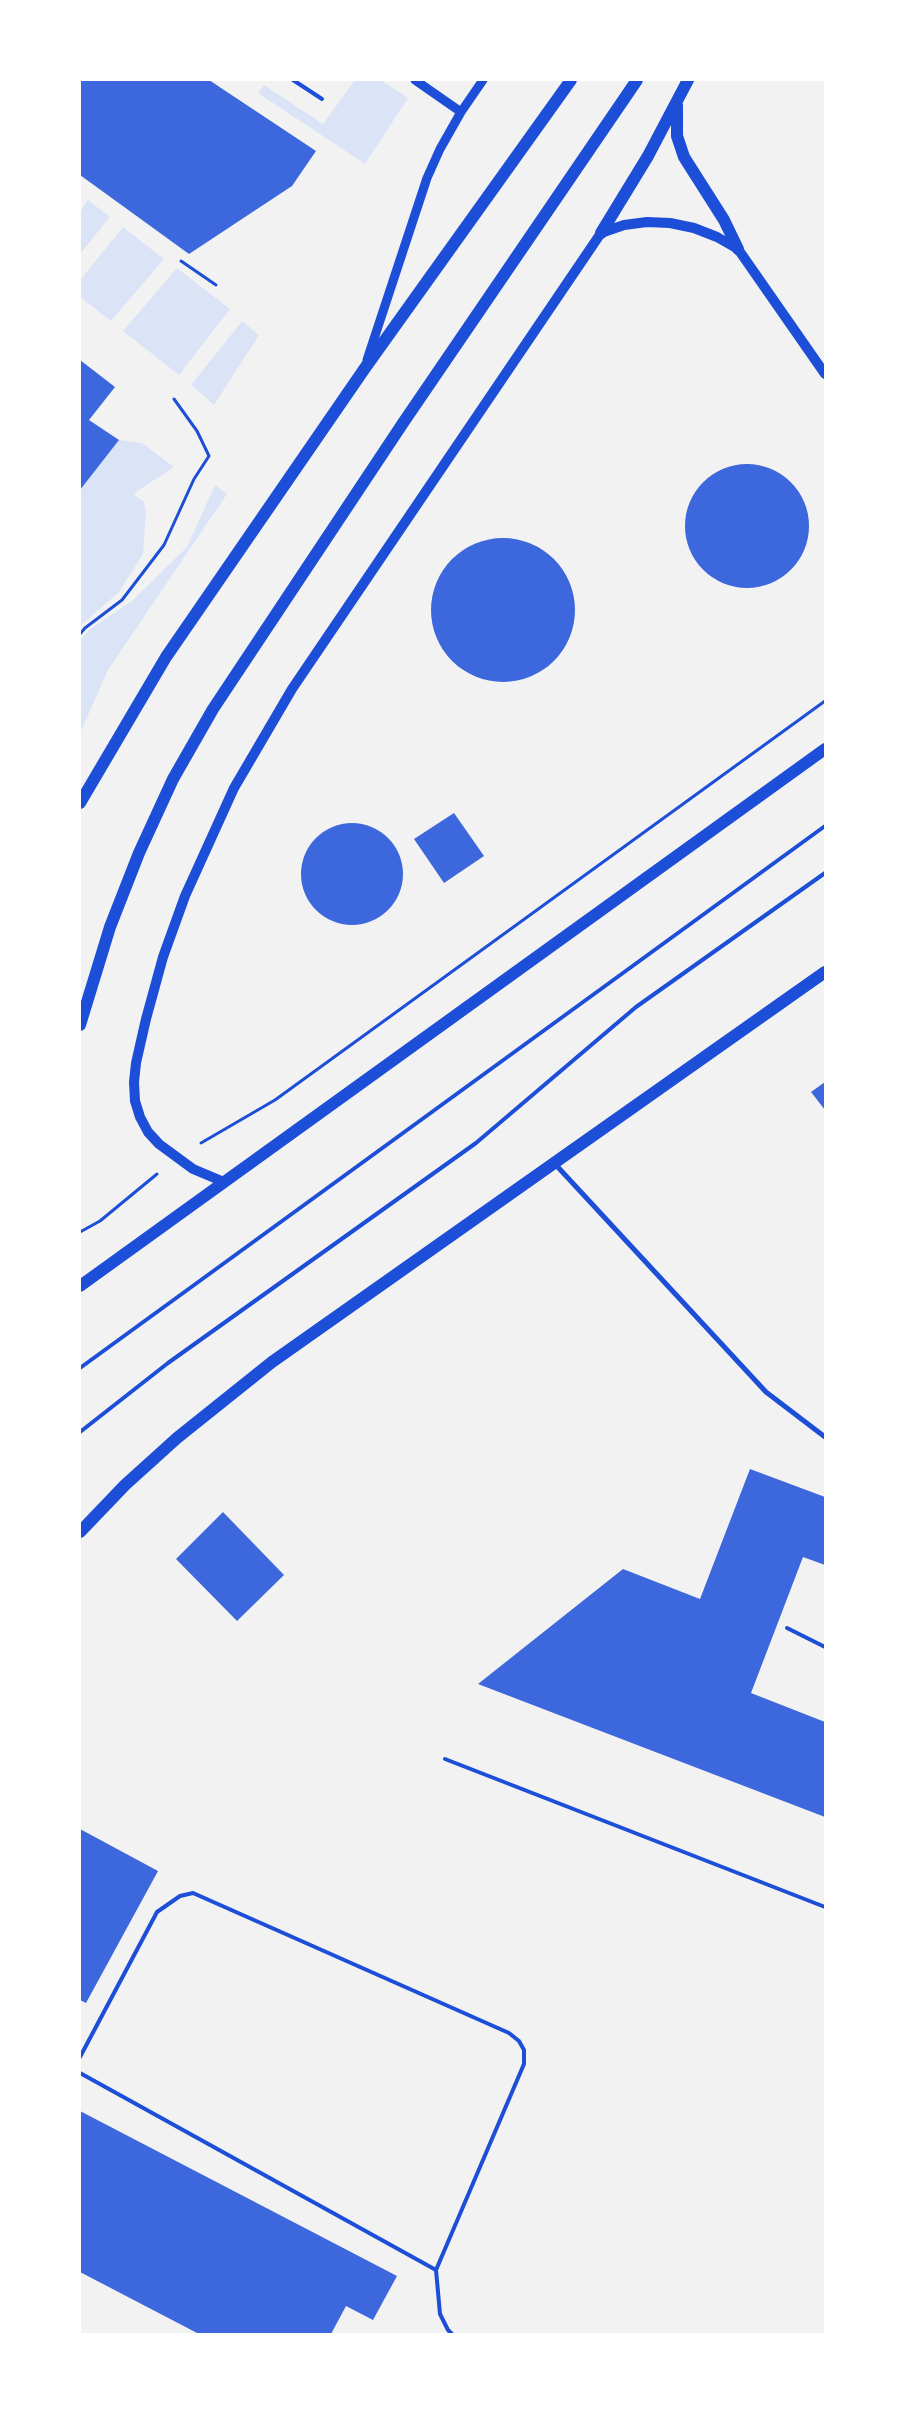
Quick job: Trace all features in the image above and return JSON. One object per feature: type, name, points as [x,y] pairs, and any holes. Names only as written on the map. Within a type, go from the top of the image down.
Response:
[{"type":"main road","points":[[80,804],[166,657],[365,368],[571,80]]},
{"type":"main road","points":[[80,1024],[110,927],[140,853],[173,780],[213,709],[408,415],[637,80]]},
{"type":"main road","points":[[224,1182],[193,1169],[176,1157],[148,1132],[140,1117],[135,1101],[134,1082],[146,1019],[163,957],[185,896],[211,836],[239,781],[301,674],[601,233],[648,156],[688,80]]},
{"type":"main road","points":[[677,101],[677,136],[684,157],[724,220],[738,249],[825,374]]},
{"type":"main road","points":[[601,233],[639,223],[670,223],[694,228],[717,237],[738,249]]},
{"type":"main road","points":[[80,1286],[825,749]]},
{"type":"main road","points":[[80,1532],[125,1485],[223,1400],[272,1362],[825,972]]},
{"type":"street","points":[[415,80],[461,112]]},
{"type":"street","points":[[365,368],[427,178],[440,149],[461,112],[483,80]]},
{"type":"street","points":[[555,1164],[766,1392],[825,1437]]},
{"type":"lane","points":[[293,80],[322,99]]},
{"type":"lane","points":[[80,1368],[825,826]]},
{"type":"lane","points":[[80,1432],[168,1363],[476,1143],[537,1093],[601,1036],[666,984],[825,874]]},
{"type":"lane","points":[[787,1628],[825,1647]]},
{"type":"lane","points":[[445,1759],[825,1907]]},
{"type":"lane","points":[[80,2056],[158,1912],[180,1896],[193,1893],[509,2033],[519,2041],[524,2050],[524,2064],[436,2270],[440,2314],[452,2334]]},
{"type":"lane","points":[[80,2073],[436,2270]]},
{"type":"path","points":[[181,261],[216,285]]},
{"type":"path","points":[[80,634],[85,628],[122,600],[164,546],[194,479],[209,456],[197,431],[174,399]]},
{"type":"path","points":[[80,1232],[100,1221],[176,1157],[275,1100],[825,701]]},
{"type":"shaded area","points":[[355,80],[381,80],[408,98],[365,164],[258,93],[264,85],[323,124]]},
{"type":"shaded area","points":[[88,200],[110,217],[80,254],[80,212]]},
{"type":"shaded area","points":[[123,227],[164,259],[111,321],[80,297],[80,280]]},
{"type":"shaded area","points":[[177,268],[230,309],[179,375],[123,331]]},
{"type":"shaded area","points":[[242,321],[259,335],[214,405],[191,385]]},
{"type":"shaded area","points":[[119,440],[142,443],[174,467],[133,494],[144,502],[146,512],[143,554],[119,592],[80,626],[80,490]]},
{"type":"shaded area","points":[[215,485],[227,494],[108,670],[80,733],[80,640],[90,629],[132,601],[187,547]]},
{"type":"building","points":[[80,80],[209,80],[316,151],[292,186],[189,254],[80,175]]},
{"type":"building","points":[[80,360],[115,387],[89,420],[119,440],[80,490]]},
{"type":"building","points":[[747,464],[771,469],[790,483],[804,502],[809,526],[804,550],[790,569],[771,583],[747,588],[723,583],[704,569],[690,550],[685,526],[690,502],[704,483],[723,469]]},
{"type":"building","points":[[503,538],[531,543],[554,559],[570,582],[575,610],[570,638],[554,661],[531,677],[503,682],[475,677],[452,661],[436,638],[431,610],[436,582],[452,559],[475,543]]},
{"type":"building","points":[[454,813],[484,856],[444,883],[414,839]]},
{"type":"building","points":[[352,823],[372,826],[381,831],[395,845],[400,854],[403,874],[400,894],[395,903],[381,917],[372,922],[352,925],[332,922],[323,917],[309,903],[304,894],[301,874],[304,854],[309,845],[323,831],[332,826]]},
{"type":"building","points":[[825,1082],[825,1110],[811,1092]]},
{"type":"building","points":[[750,1469],[825,1497],[825,1565],[803,1557],[751,1693],[825,1722],[825,1817],[478,1684],[623,1569],[700,1599]]},
{"type":"building","points":[[223,1512],[284,1575],[237,1621],[176,1559]]},
{"type":"building","points":[[80,1829],[158,1871],[86,2003],[80,2000]]},
{"type":"building","points":[[80,2111],[397,2276],[373,2320],[346,2306],[331,2334],[199,2334],[80,2272]]}]
